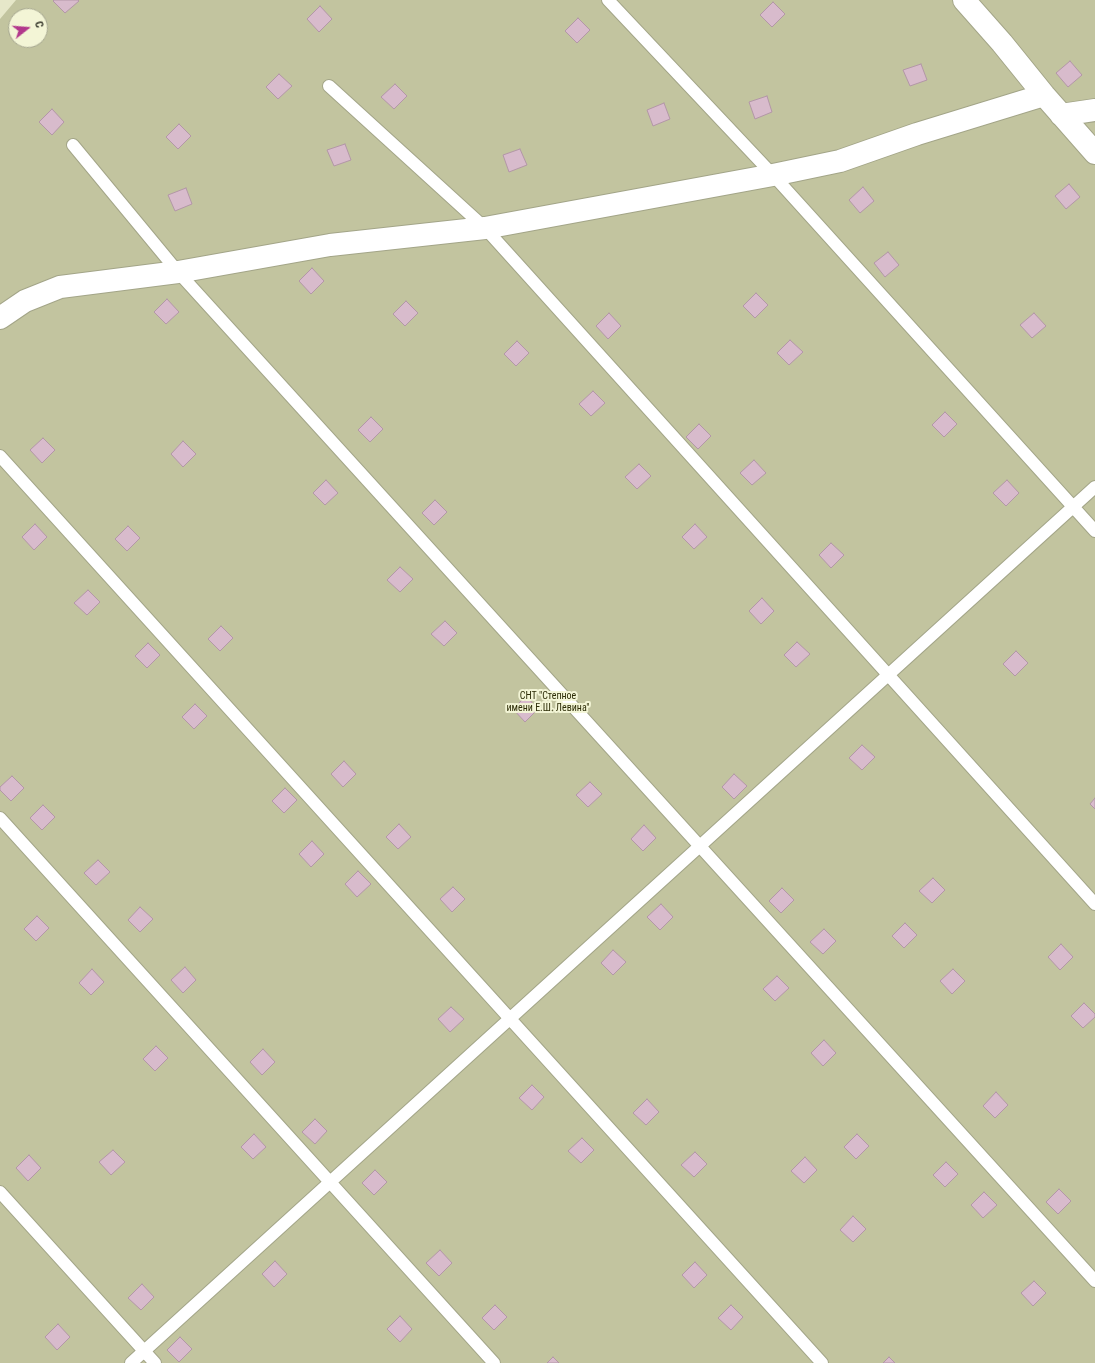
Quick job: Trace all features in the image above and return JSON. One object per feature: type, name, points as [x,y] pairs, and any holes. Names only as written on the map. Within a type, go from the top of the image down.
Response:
[{"type":"street","points":[[964,0],[1002,43],[1044,96],[1095,153]]},
{"type":"street","points":[[0,318],[25,301],[60,287],[178,272],[330,245],[485,228],[773,175],[840,161],[917,134],[1044,96]]},
{"type":"street","points":[[1061,115],[1095,110]]},
{"type":"lane","points":[[608,0],[773,175],[1095,531]]},
{"type":"lane","points":[[329,86],[485,228],[1095,904]]},
{"type":"lane","points":[[72,145],[178,272],[1095,1281]]},
{"type":"lane","points":[[0,456],[822,1363]]},
{"type":"lane","points":[[131,1363],[1095,487]]},
{"type":"lane","points":[[0,818],[494,1363]]},
{"type":"lane","points":[[0,1192],[155,1363]]},
{"type":"green space","name":"СНТ \"Степное имени Е.Ш. Левина\"","points":[[16,0],[1095,0],[1095,1363],[0,1363],[0,19],[8,10],[8,48],[48,48],[48,8],[9,8]]},
{"type":"building","points":[[53,1],[79,1],[65,13]]},
{"type":"building","points":[[773,2],[785,14],[772,27],[760,15]]},
{"type":"building","points":[[320,6],[332,19],[319,32],[307,19]]},
{"type":"building","points":[[578,18],[590,30],[577,43],[565,31]]},
{"type":"building","points":[[1070,61],[1082,75],[1068,87],[1056,73]]},
{"type":"building","points":[[921,64],[927,80],[910,86],[903,70]]},
{"type":"building","points":[[279,74],[292,86],[278,99],[266,87]]},
{"type":"building","points":[[395,84],[407,96],[394,109],[381,97]]},
{"type":"building","points":[[767,96],[772,112],[755,119],[749,102]]},
{"type":"building","points":[[664,103],[670,119],[653,126],[647,110]]},
{"type":"building","points":[[52,109],[64,122],[52,135],[39,122]]},
{"type":"building","points":[[179,124],[191,136],[178,149],[166,137]]},
{"type":"building","points":[[345,144],[351,160],[334,166],[327,150]]},
{"type":"building","points":[[520,149],[527,165],[509,172],[503,155]]},
{"type":"building","points":[[1069,184],[1080,197],[1066,209],[1055,196]]},
{"type":"building","points":[[863,187],[874,201],[860,213],[849,200]]},
{"type":"building","points":[[186,188],[192,204],[175,211],[168,195]]},
{"type":"building","points":[[888,252],[899,265],[885,277],[874,263]]},
{"type":"building","points":[[312,268],[324,281],[311,294],[299,281]]},
{"type":"building","points":[[756,293],[768,305],[755,318],[743,306]]},
{"type":"building","points":[[167,299],[179,312],[166,324],[154,312]]},
{"type":"building","points":[[406,301],[418,313],[405,326],[393,314]]},
{"type":"building","points":[[609,313],[621,326],[608,339],[596,326]]},
{"type":"building","points":[[1034,313],[1046,326],[1032,338],[1020,325]]},
{"type":"building","points":[[790,340],[803,352],[789,365],[777,353]]},
{"type":"building","points":[[517,341],[529,353],[516,366],[504,354]]},
{"type":"building","points":[[593,391],[605,403],[591,416],[579,404]]},
{"type":"building","points":[[945,412],[957,424],[944,437],[932,425]]},
{"type":"building","points":[[371,417],[383,429],[370,442],[358,430]]},
{"type":"building","points":[[699,424],[711,436],[698,449],[686,437]]},
{"type":"building","points":[[43,438],[55,450],[42,463],[30,450]]},
{"type":"building","points":[[183,441],[196,454],[183,467],[171,454]]},
{"type":"building","points":[[754,460],[766,473],[752,485],[740,473]]},
{"type":"building","points":[[639,464],[651,476],[637,489],[625,477]]},
{"type":"building","points":[[326,480],[338,493],[325,505],[313,493]]},
{"type":"building","points":[[1007,480],[1019,493],[1006,506],[993,493]]},
{"type":"building","points":[[435,500],[447,512],[434,525],[422,513]]},
{"type":"building","points":[[35,524],[47,537],[34,550],[22,537]]},
{"type":"building","points":[[695,524],[707,537],[694,549],[682,537]]},
{"type":"building","points":[[128,526],[140,538],[127,551],[115,539]]},
{"type":"building","points":[[831,543],[844,555],[831,568],[819,555]]},
{"type":"building","points":[[400,567],[413,579],[400,592],[387,580]]},
{"type":"building","points":[[88,590],[100,602],[87,615],[74,603]]},
{"type":"building","points":[[762,598],[774,611],[761,624],[749,611]]},
{"type":"building","points":[[445,621],[457,633],[444,646],[431,634]]},
{"type":"building","points":[[221,626],[233,638],[220,651],[208,639]]},
{"type":"building","points":[[797,642],[810,654],[796,667],[784,655]]},
{"type":"building","points":[[148,643],[160,655],[147,668],[135,656]]},
{"type":"building","points":[[1016,651],[1028,663],[1015,676],[1003,664]]},
{"type":"building","points":[[526,696],[538,709],[525,722],[513,709]]},
{"type":"building","points":[[195,704],[207,716],[194,729],[182,717]]},
{"type":"building","points":[[862,745],[875,757],[862,770],[849,758]]},
{"type":"building","points":[[344,761],[356,774],[343,787],[331,774]]},
{"type":"building","points":[[734,774],[747,786],[734,799],[722,787]]},
{"type":"building","points":[[12,776],[24,788],[11,801],[0,790],[0,787]]},
{"type":"building","points":[[590,782],[602,794],[588,807],[576,795]]},
{"type":"building","points":[[285,788],[297,800],[284,813],[272,801]]},
{"type":"building","points":[[1095,798],[1095,809],[1090,804]]},
{"type":"building","points":[[43,805],[55,817],[42,830],[30,818]]},
{"type":"building","points":[[399,824],[411,837],[398,849],[386,837]]},
{"type":"building","points":[[644,825],[656,838],[643,851],[631,839]]},
{"type":"building","points":[[312,841],[324,854],[311,867],[299,854]]},
{"type":"building","points":[[98,860],[110,872],[96,885],[84,873]]},
{"type":"building","points":[[358,871],[371,884],[357,897],[345,884]]},
{"type":"building","points":[[933,878],[945,890],[932,903],[919,891]]},
{"type":"building","points":[[453,887],[465,899],[452,912],[440,899]]},
{"type":"building","points":[[782,888],[794,900],[781,913],[769,901]]},
{"type":"building","points":[[661,904],[673,917],[660,930],[647,917]]},
{"type":"building","points":[[140,907],[153,919],[140,932],[128,920]]},
{"type":"building","points":[[37,916],[49,928],[36,941],[24,929]]},
{"type":"building","points":[[905,923],[917,935],[904,948],[892,936]]},
{"type":"building","points":[[824,929],[836,941],[823,954],[810,942]]},
{"type":"building","points":[[1061,944],[1073,957],[1060,970],[1048,957]]},
{"type":"building","points":[[613,950],[626,962],[613,975],[601,963]]},
{"type":"building","points":[[185,967],[196,980],[183,993],[171,980]]},
{"type":"building","points":[[92,969],[104,982],[91,995],[79,983]]},
{"type":"building","points":[[953,969],[965,981],[952,994],[940,981]]},
{"type":"building","points":[[777,976],[789,988],[775,1001],[763,989]]},
{"type":"building","points":[[1084,1003],[1095,1014],[1095,1017],[1083,1028],[1071,1016]]},
{"type":"building","points":[[451,1007],[464,1019],[450,1032],[438,1019]]},
{"type":"building","points":[[824,1040],[836,1053],[823,1066],[811,1053]]},
{"type":"building","points":[[156,1046],[168,1058],[155,1071],[143,1059]]},
{"type":"building","points":[[263,1049],[275,1062],[262,1075],[250,1062]]},
{"type":"building","points":[[532,1085],[544,1097],[532,1110],[519,1098]]},
{"type":"building","points":[[996,1092],[1008,1105],[995,1118],[983,1106]]},
{"type":"building","points":[[647,1099],[659,1112],[646,1125],[633,1113]]},
{"type":"building","points":[[315,1119],[327,1131],[315,1144],[302,1132]]},
{"type":"building","points":[[254,1134],[266,1147],[253,1159],[241,1147]]},
{"type":"building","points":[[857,1134],[869,1146],[856,1159],[844,1147]]},
{"type":"building","points":[[582,1138],[594,1150],[581,1163],[568,1151]]},
{"type":"building","points":[[113,1150],[125,1162],[111,1175],[99,1162]]},
{"type":"building","points":[[695,1152],[707,1164],[694,1177],[681,1165]]},
{"type":"building","points":[[29,1155],[41,1168],[28,1181],[16,1168]]},
{"type":"building","points":[[805,1157],[817,1170],[804,1183],[791,1171]]},
{"type":"building","points":[[946,1162],[958,1174],[945,1187],[933,1175]]},
{"type":"building","points":[[375,1170],[387,1182],[374,1195],[362,1183]]},
{"type":"building","points":[[1059,1189],[1071,1201],[1058,1214],[1046,1202]]},
{"type":"building","points":[[984,1192],[997,1205],[983,1218],[971,1205]]},
{"type":"building","points":[[853,1216],[866,1229],[853,1242],[840,1230]]},
{"type":"building","points":[[440,1250],[452,1263],[439,1276],[426,1263]]},
{"type":"building","points":[[275,1261],[287,1274],[274,1287],[262,1274]]},
{"type":"building","points":[[695,1262],[707,1275],[694,1288],[682,1275]]},
{"type":"building","points":[[1034,1281],[1046,1293],[1033,1306],[1021,1293]]},
{"type":"building","points":[[142,1284],[154,1297],[141,1310],[128,1298]]},
{"type":"building","points":[[495,1305],[507,1317],[494,1330],[482,1318]]},
{"type":"building","points":[[731,1305],[743,1317],[731,1330],[718,1318]]},
{"type":"building","points":[[400,1316],[412,1329],[400,1342],[387,1329]]},
{"type":"building","points":[[58,1324],[70,1337],[57,1350],[45,1337]]},
{"type":"building","points":[[180,1337],[192,1349],[179,1362],[167,1350]]},
{"type":"building","points":[[553,1357],[559,1363],[547,1363]]},
{"type":"building","points":[[889,1357],[895,1363],[883,1363]]}]
